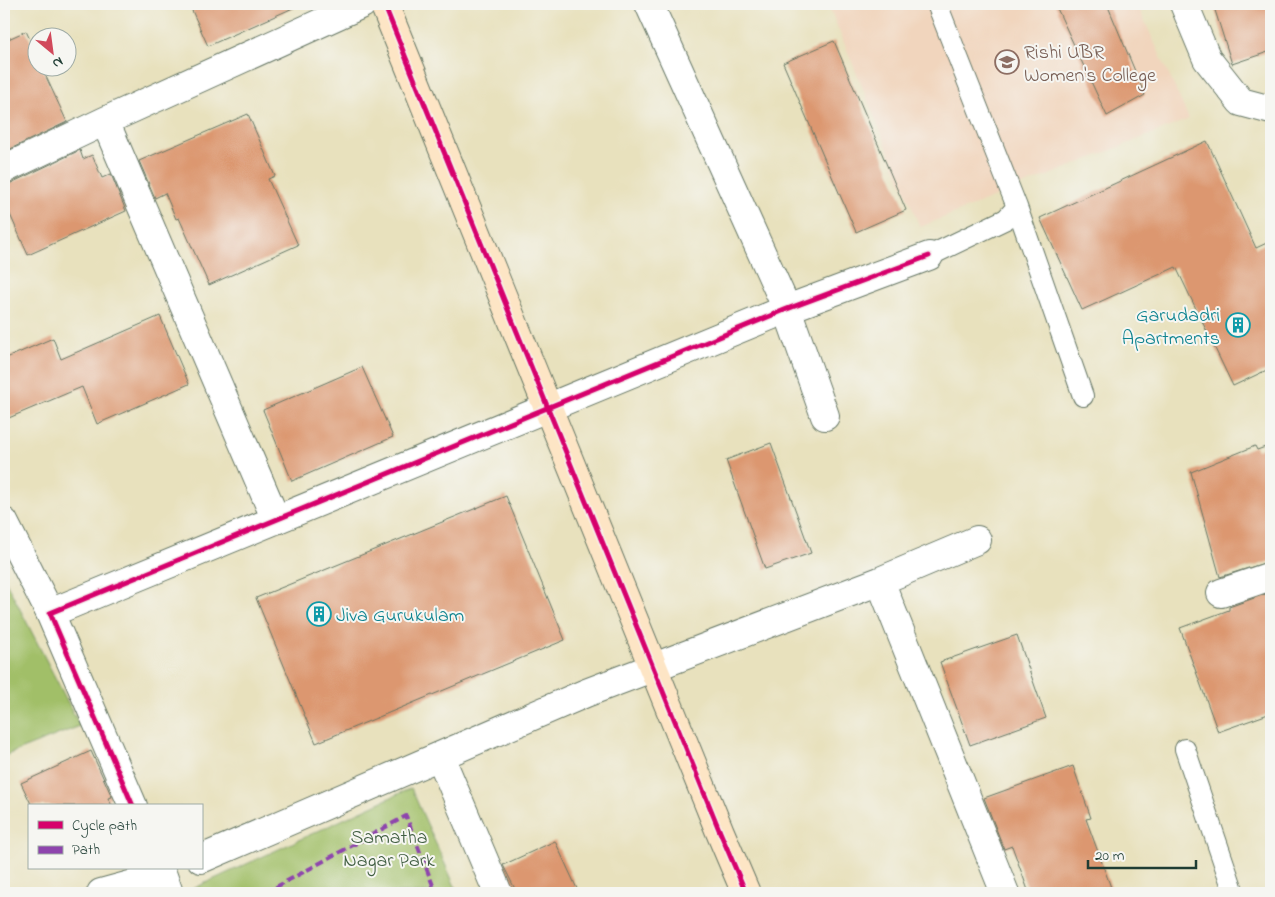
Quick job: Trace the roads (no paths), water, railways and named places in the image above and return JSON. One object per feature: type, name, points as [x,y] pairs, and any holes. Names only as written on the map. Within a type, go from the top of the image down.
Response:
[{"type":"street","points":[[4,169],[105,120],[362,4]]},
{"type":"street","points":[[384,4],[746,893]]},
{"type":"street","points":[[649,4],[787,309],[826,416]]},
{"type":"street","points":[[1184,4],[1207,59],[1241,102],[1271,110]]},
{"type":"street","points":[[105,120],[276,520]]},
{"type":"street","points":[[50,613],[787,309],[929,256]]},
{"type":"street","points":[[4,522],[50,613],[132,804]]},
{"type":"street","points":[[202,859],[586,693],[880,581],[977,540]]},
{"type":"street","points":[[1221,593],[1271,576]]},
{"type":"street","points":[[880,581],[1005,893]]},
{"type":"street","points":[[440,756],[498,893]]},
{"type":"street","points":[[101,893],[168,876]]},
{"type":"lane","points":[[938,4],[1017,207],[1083,396]]},
{"type":"lane","points":[[929,256],[1006,219],[1017,207]]},
{"type":"lane","points":[[1185,749],[1234,893]]},
{"type":"place","name":"Rishi UBR Women's College","points":[[1007,62]]},
{"type":"place","name":"Garudadri Apartments","points":[[1238,325]]},
{"type":"place","name":"Jiva Gurukulam","points":[[319,614]]},
{"type":"park label","name":"Samatha Nagar Park","points":[[389,848]]}]
